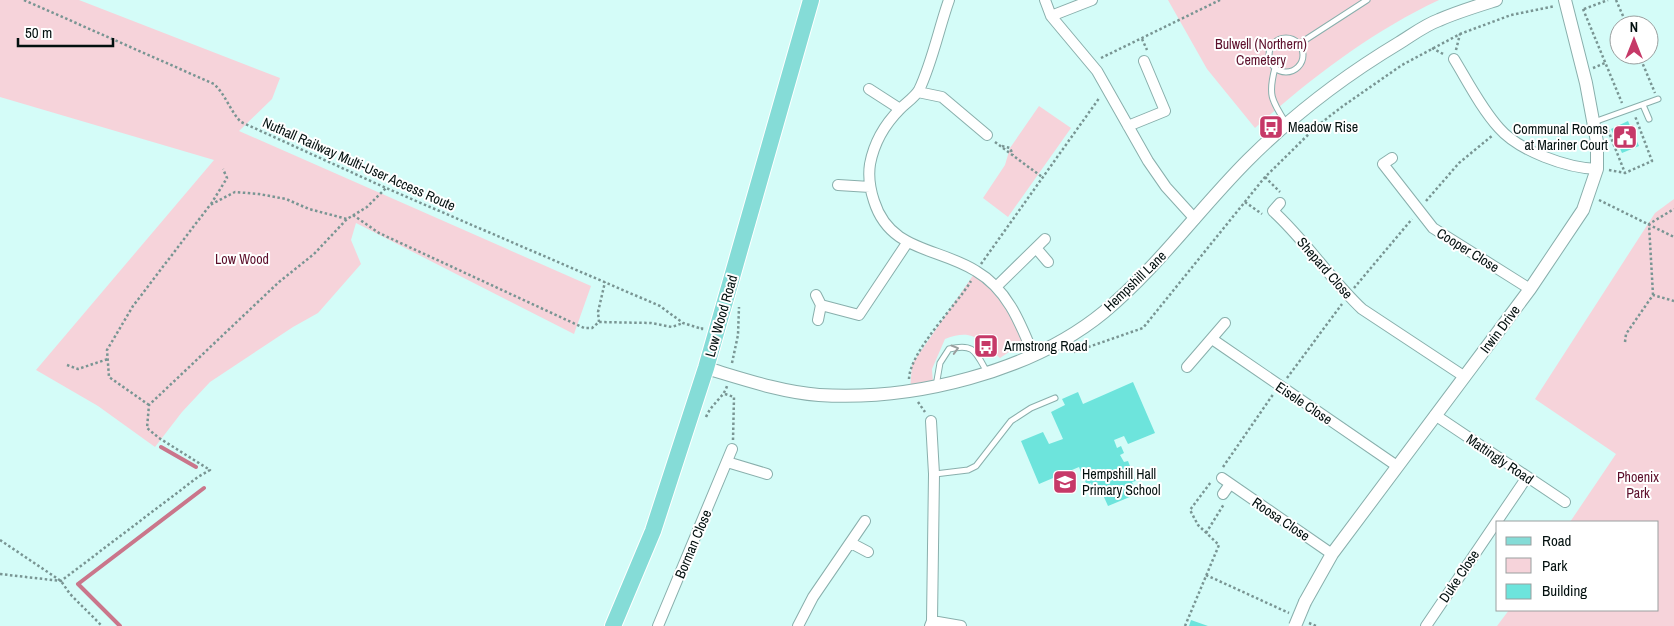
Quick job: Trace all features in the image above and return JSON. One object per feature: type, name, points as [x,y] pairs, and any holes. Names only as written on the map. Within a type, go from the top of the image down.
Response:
[{"type":"main road","name":"Low Wood Road","points":[[613,626],[653,531],[706,368],[811,0]]},
{"type":"street","points":[[949,0],[918,92],[892,118],[876,143],[870,166],[870,187],[877,209],[889,229],[908,243],[976,271],[996,287],[1011,306],[1032,354]]},
{"type":"street","points":[[1045,0],[1051,16],[1091,63],[1108,88],[1128,126],[1166,187],[1195,219]]},
{"type":"street","points":[[1051,16],[1092,0]]},
{"type":"street","name":"Hempshill Lane","points":[[706,368],[780,388],[818,395],[860,396],[910,391],[936,386],[988,373],[1032,354],[1066,338],[1104,312],[1163,255],[1248,160],[1353,70],[1437,20],[1496,0]]},
{"type":"street","name":"Irwin Drive","points":[[1294,626],[1332,554],[1530,289],[1573,227],[1590,195],[1597,169],[1599,121],[1566,7]]},
{"type":"street","points":[[1454,60],[1500,129],[1530,150],[1551,159],[1572,166],[1597,169]]},
{"type":"street","points":[[1128,126],[1165,111],[1144,61]]},
{"type":"street","points":[[869,89],[900,109]]},
{"type":"street","points":[[918,92],[942,98],[986,135]]},
{"type":"street","name":"Cooper Close","points":[[1392,158],[1383,164],[1433,228],[1530,289]]},
{"type":"street","points":[[838,185],[870,187]]},
{"type":"street","points":[[1273,211],[1280,203]]},
{"type":"street","name":"Shepard Close","points":[[1273,211],[1289,226],[1348,296],[1362,309],[1465,377]]},
{"type":"street","points":[[996,287],[1045,239]]},
{"type":"street","points":[[821,304],[859,315],[908,243]]},
{"type":"street","points":[[1036,248],[1048,262]]},
{"type":"street","points":[[816,295],[821,304],[818,320]]},
{"type":"street","points":[[1187,368],[1225,323]]},
{"type":"street","name":"Eisele Close","points":[[1212,339],[1397,466]]},
{"type":"street","name":"Mattingly Road","points":[[1435,415],[1565,502]]},
{"type":"street","points":[[931,421],[934,474],[931,624],[961,626]]},
{"type":"street","name":"Borman Close","points":[[658,626],[732,449]]},
{"type":"street","points":[[727,462],[767,474]]},
{"type":"street","name":"Duke Close","points":[[1497,521],[1527,477]]},
{"type":"street","points":[[1223,479],[1223,494]]},
{"type":"street","name":"Roosa Close","points":[[1223,479],[1332,554]]},
{"type":"street","points":[[798,626],[813,597],[865,521]]},
{"type":"street","name":"Duke Close","points":[[1426,626],[1496,523]]},
{"type":"street","points":[[851,543],[868,552]]},
{"type":"lane","points":[[1299,44],[1367,0]]},
{"type":"lane","points":[[1290,38],[1299,44],[1303,55],[1296,68],[1282,71],[1276,68],[1269,55],[1276,42],[1290,38]]},
{"type":"lane","points":[[1276,68],[1270,92],[1273,102],[1287,125]]},
{"type":"lane","points":[[1599,121],[1658,99]]},
{"type":"lane","points":[[1643,105],[1649,119]]},
{"type":"lane","points":[[936,386],[940,363],[949,349],[966,346],[972,349],[988,373]]},
{"type":"lane","points":[[934,474],[968,470],[976,466],[1011,422],[1021,414],[1055,398]]},
{"type":"path","name":"Nuthall Railway Multi-User Access Route","points":[[24,0],[214,84],[223,92],[235,116],[241,122],[386,188],[660,306],[684,323],[702,329]]},
{"type":"path","points":[[1091,63],[1220,0]]},
{"type":"path","points":[[1066,338],[1074,352],[1143,328],[1265,178],[1317,126],[1417,56],[1460,34],[1511,15],[1534,9],[1566,7],[1583,10],[1608,0]]},
{"type":"path","points":[[1616,0],[1623,15]]},
{"type":"path","points":[[1583,10],[1626,111]]},
{"type":"path","points":[[1643,65],[1658,99]]},
{"type":"path","points":[[931,421],[910,391],[912,364],[1042,177],[1108,88]]},
{"type":"path","points":[[1597,169],[1625,173],[1652,162],[1632,109]]},
{"type":"path","points":[[1599,121],[1625,173]]},
{"type":"path","points":[[986,135],[1042,177]]},
{"type":"path","points":[[149,405],[109,377],[107,350],[133,306],[210,205],[227,178],[223,170]]},
{"type":"path","points":[[1265,178],[1280,191],[1280,203]]},
{"type":"path","points":[[0,574],[61,581],[198,477],[210,470],[159,438],[148,428],[149,405],[266,294],[314,254],[347,219],[367,207],[386,188]]},
{"type":"path","points":[[210,205],[235,192],[259,194],[286,199],[310,209],[347,219]]},
{"type":"path","points":[[1590,195],[1674,237]]},
{"type":"path","points":[[1245,202],[1263,214],[1273,211]]},
{"type":"path","points":[[1649,224],[1674,209]]},
{"type":"path","points":[[353,216],[379,233],[584,328],[592,328],[599,322],[651,323],[672,327],[684,323]]},
{"type":"path","points":[[1625,342],[1626,334],[1652,295],[1649,224]]},
{"type":"path","points":[[599,322],[598,312],[605,282]]},
{"type":"path","points":[[1652,295],[1674,301]]},
{"type":"path","points":[[730,375],[738,335],[740,307]]},
{"type":"path","points":[[67,365],[78,369],[108,359]]},
{"type":"path","points":[[725,394],[734,397],[732,449]]},
{"type":"path","points":[[1186,626],[1219,545],[1198,525],[1190,510],[1223,479]]},
{"type":"path","points":[[1206,532],[1224,504],[1223,494]]},
{"type":"path","points":[[0,540],[61,581],[70,594],[102,626]]},
{"type":"path","points":[[1206,575],[1285,611]]},
{"type":"green space","name":"Low Wood","points":[[0,0],[79,0],[280,78],[272,99],[239,131],[591,286],[574,334],[356,223],[351,240],[361,264],[318,313],[293,327],[210,382],[182,412],[155,447],[98,406],[36,370],[214,160],[0,97]]},
{"type":"green space","name":"Bulwell (Northern) Cemetery","points":[[1168,0],[1439,0],[1389,26],[1342,57],[1255,128],[1207,69]]},
{"type":"green space","points":[[1039,106],[1071,128],[1008,217],[983,198],[1005,165],[1010,148]]},
{"type":"green space","name":"Phoenix Park","points":[[1674,199],[1674,626],[1497,626],[1508,611],[1659,611],[1659,521],[1571,521],[1616,454],[1535,399],[1655,213]]},
{"type":"green space","points":[[976,271],[1011,306],[1024,342],[1000,358],[981,341],[969,335],[945,339],[932,369],[933,383],[910,391],[912,364]]},
{"type":"building","name":"Communal Rooms at Mariner Court","points":[[1628,121],[1639,146],[1622,153],[1611,129]]},
{"type":"building","points":[[1133,382],[1155,433],[1128,444],[1124,436],[1114,440],[1117,448],[1121,446],[1124,453],[1120,455],[1124,462],[1128,461],[1130,466],[1125,468],[1127,473],[1131,471],[1136,481],[1132,482],[1137,494],[1108,506],[1099,486],[1093,488],[1091,483],[1087,485],[1084,479],[1088,478],[1085,470],[1081,472],[1079,467],[1039,484],[1021,441],[1043,432],[1049,444],[1063,439],[1051,412],[1065,405],[1062,399],[1078,392],[1083,404]]},
{"type":"building","points":[[1191,620],[1208,626],[1189,626]]},
{"type":"waterway","points":[[161,447],[196,467]]},
{"type":"waterway","points":[[120,626],[78,584],[204,488]]},
{"type":"place","name":"Meadow Rise","points":[[1271,127]]},
{"type":"place","name":"Communal Rooms at Mariner Court","points":[[1625,137]]},
{"type":"place","name":"Armstrong Road","points":[[986,346]]},
{"type":"place","name":"Hempshill Hall Primary School","points":[[1065,482]]}]
